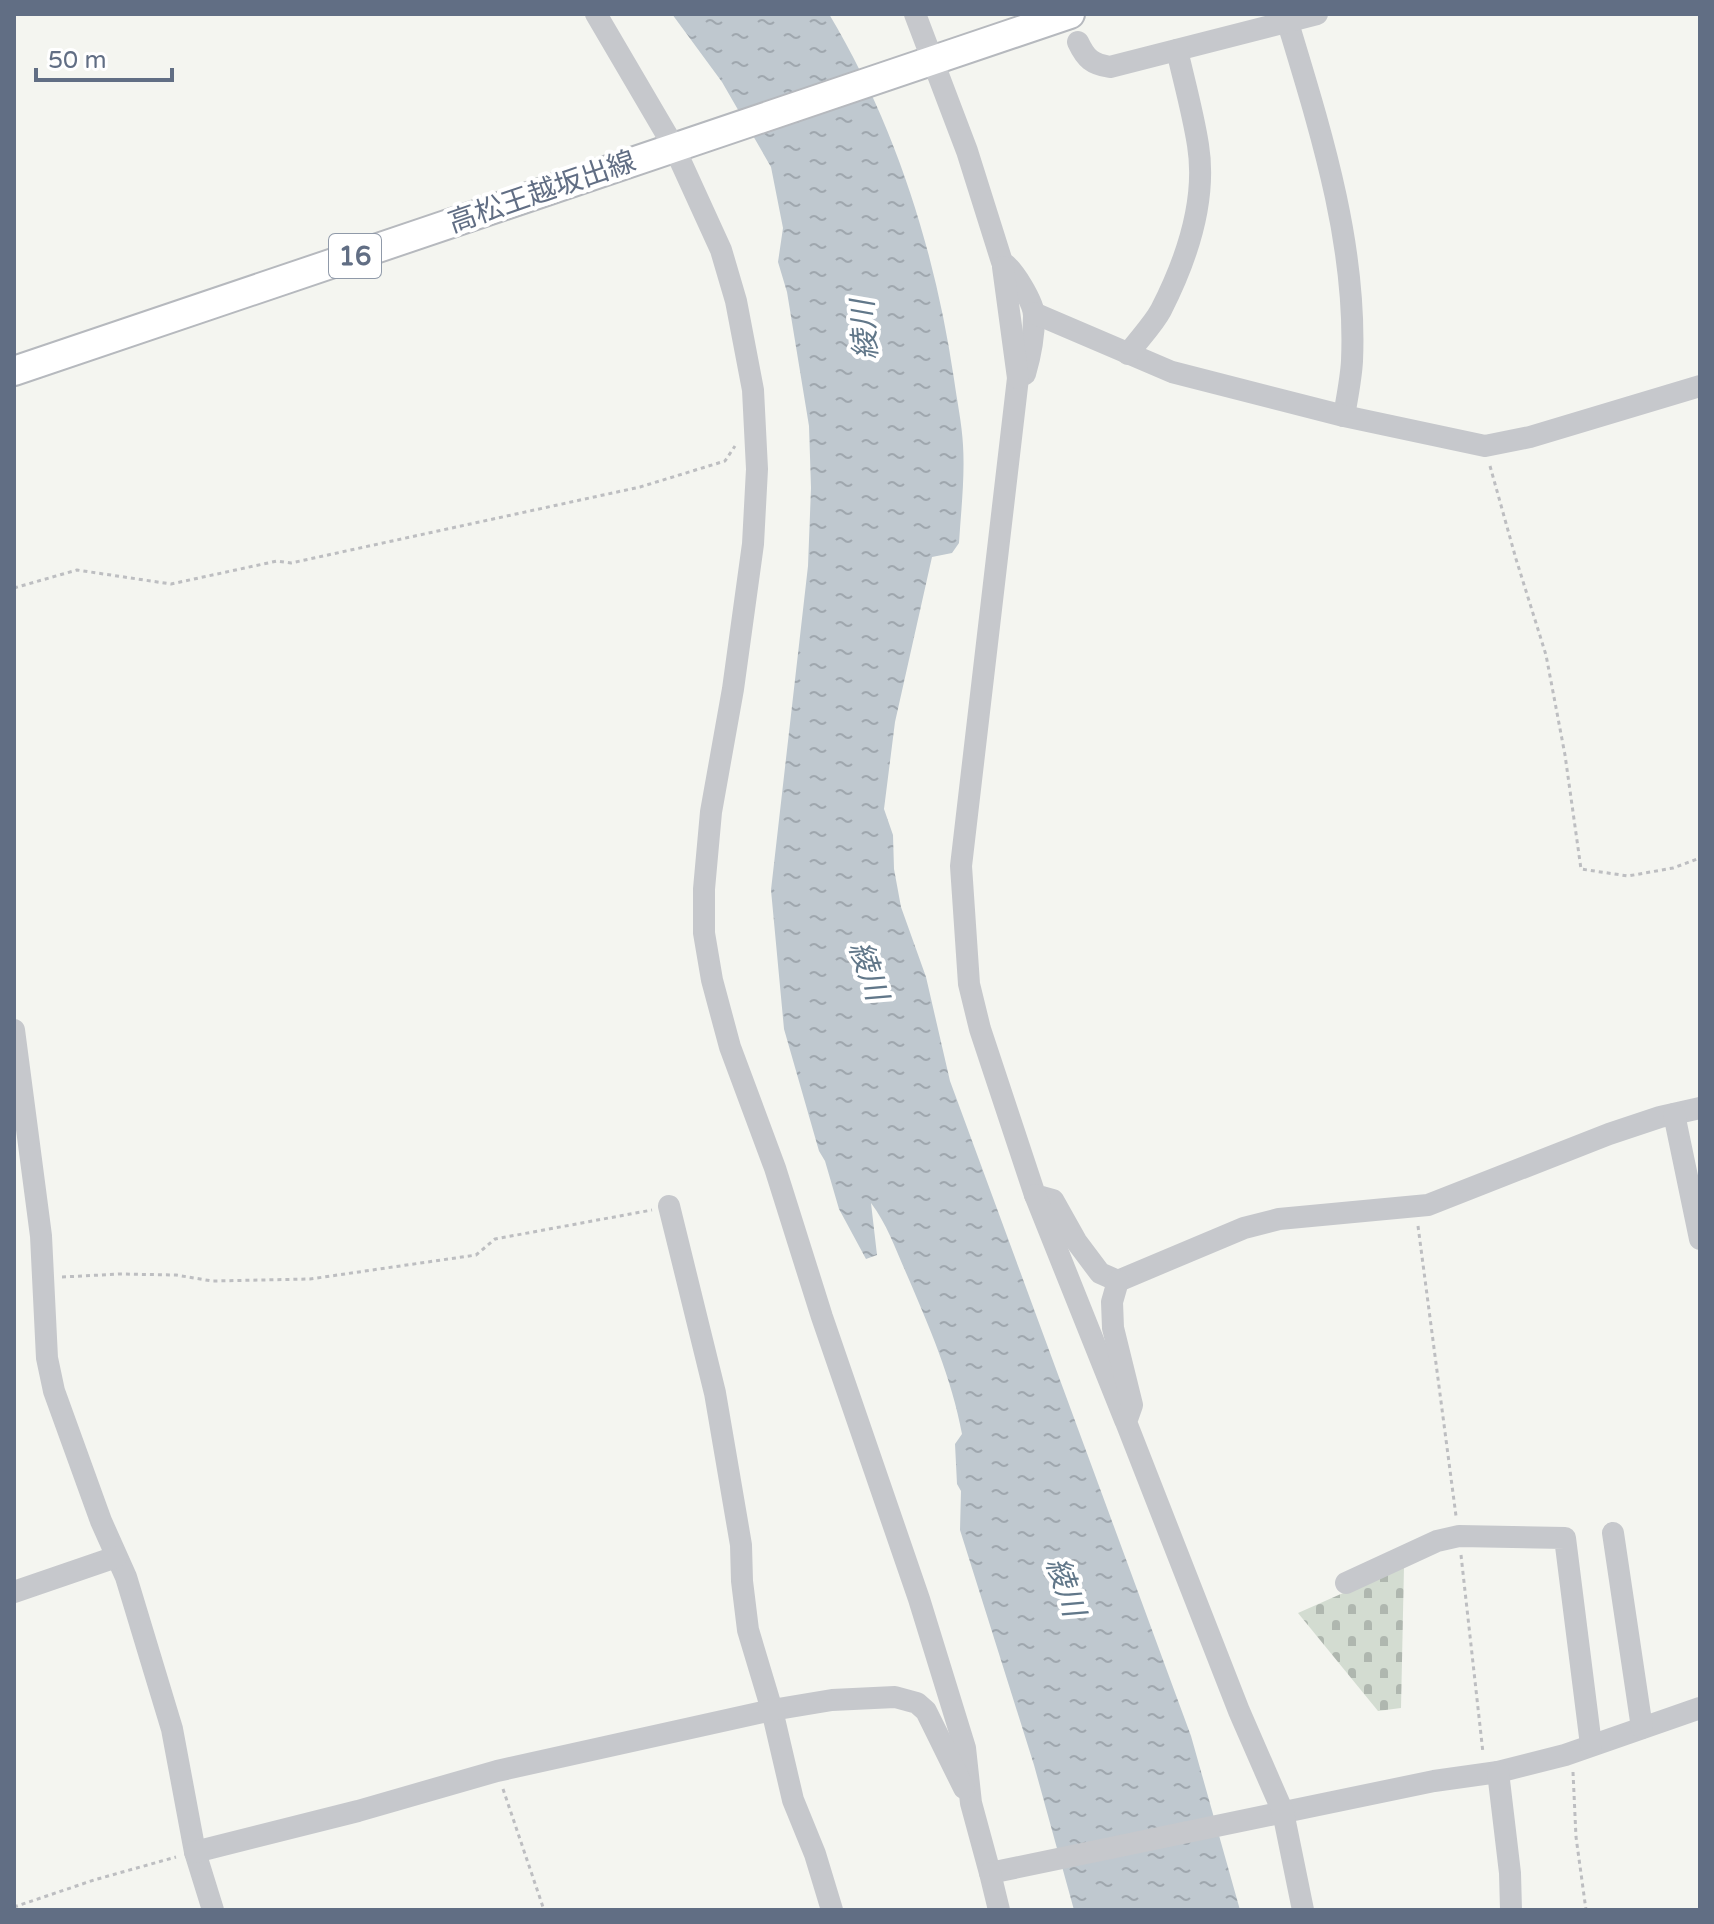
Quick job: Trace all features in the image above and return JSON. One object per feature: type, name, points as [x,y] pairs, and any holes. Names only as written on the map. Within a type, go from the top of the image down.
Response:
[{"type":"main road","name":"高松王越坂出線","points":[[14,371],[1070,14]]},
{"type":"street","points":[[596,14],[685,143],[736,301],[753,390],[757,469],[753,544],[733,689],[711,812],[704,889],[704,933],[712,980],[730,1047],[775,1168],[822,1317],[919,1599],[965,1748],[971,1803]]},
{"type":"street","points":[[915,14],[927,62],[1002,262],[1018,378],[961,866],[969,984],[988,1056],[1035,1195],[1239,1711],[1276,1813],[1303,1910]]},
{"type":"street","points":[[1078,42],[1083,54],[1093,64],[1110,67],[1300,18],[1335,187],[1350,296],[1352,362],[1344,416]]},
{"type":"street","points":[[1128,354],[1160,312],[1185,254],[1196,216],[1200,177],[1198,147],[1177,50]]},
{"type":"street","points":[[1002,262],[1011,267],[1034,313],[1028,363],[1025,374],[1018,378]]},
{"type":"street","points":[[1034,313],[1172,372],[1344,416],[1485,446],[1530,437],[1700,386]]},
{"type":"street","points":[[14,1030],[41,1236],[47,1358],[54,1391],[126,1577],[172,1729],[195,1852],[213,1910]]},
{"type":"street","points":[[1035,1195],[1053,1200],[1076,1241],[1100,1273],[1118,1281],[1244,1228],[1279,1219],[1428,1205],[1609,1134],[1700,1108]]},
{"type":"street","points":[[1674,1114],[1700,1239]]},
{"type":"street","points":[[669,1206],[715,1393],[741,1545],[748,1630],[772,1710],[793,1800],[815,1854],[832,1910]]},
{"type":"street","points":[[1118,1281],[1112,1302],[1113,1328],[1132,1405],[1126,1422]]},
{"type":"street","points":[[1613,1533],[1642,1728]]},
{"type":"street","points":[[1346,1583],[1437,1541],[1459,1536],[1565,1538],[1582,1749]]},
{"type":"street","points":[[14,1592],[116,1557]]},
{"type":"street","points":[[195,1852],[358,1811],[497,1771],[772,1710],[847,1699],[895,1697],[917,1703],[926,1711],[971,1803],[995,1872],[999,1910]]},
{"type":"street","points":[[995,1872],[1434,1781],[1496,1763],[1582,1749],[1700,1708]]},
{"type":"street","points":[[1496,1763],[1510,1873],[1511,1910]]},
{"type":"path","points":[[14,588],[77,570],[171,584],[277,561],[291,563],[640,487],[725,461],[736,445]]},
{"type":"path","points":[[1485,446],[1546,655],[1565,755],[1581,869],[1628,876],[1673,868],[1700,858]]},
{"type":"path","points":[[43,1278],[120,1274],[176,1275],[212,1281],[310,1279],[476,1255],[495,1239],[669,1206]]},
{"type":"path","points":[[1416,1207],[1459,1536],[1482,1753],[1496,1763]]},
{"type":"path","points":[[1582,1749],[1576,1837],[1586,1910]]},
{"type":"path","points":[[497,1771],[544,1910]]},
{"type":"path","points":[[14,1907],[94,1880],[195,1852]]},
{"type":"green space","points":[[1404,1566],[1401,1708],[1378,1711],[1298,1613]]},
{"type":"water","name":"綾川","points":[[672,14],[829,14],[874,100],[910,190],[946,331],[962,437],[963,482],[959,543],[952,553],[932,557],[895,722],[884,809],[893,835],[894,869],[901,907],[926,977],[950,1081],[1191,1736],[1240,1910],[1074,1910],[1034,1765],[960,1530],[961,1491],[957,1484],[955,1444],[962,1434],[946,1373],[882,1220],[871,1203],[877,1255],[866,1259],[839,1209],[825,1161],[819,1151],[784,1029],[771,890],[808,566],[811,488],[809,426],[787,292],[778,262],[783,228],[771,167],[722,82]]}]
